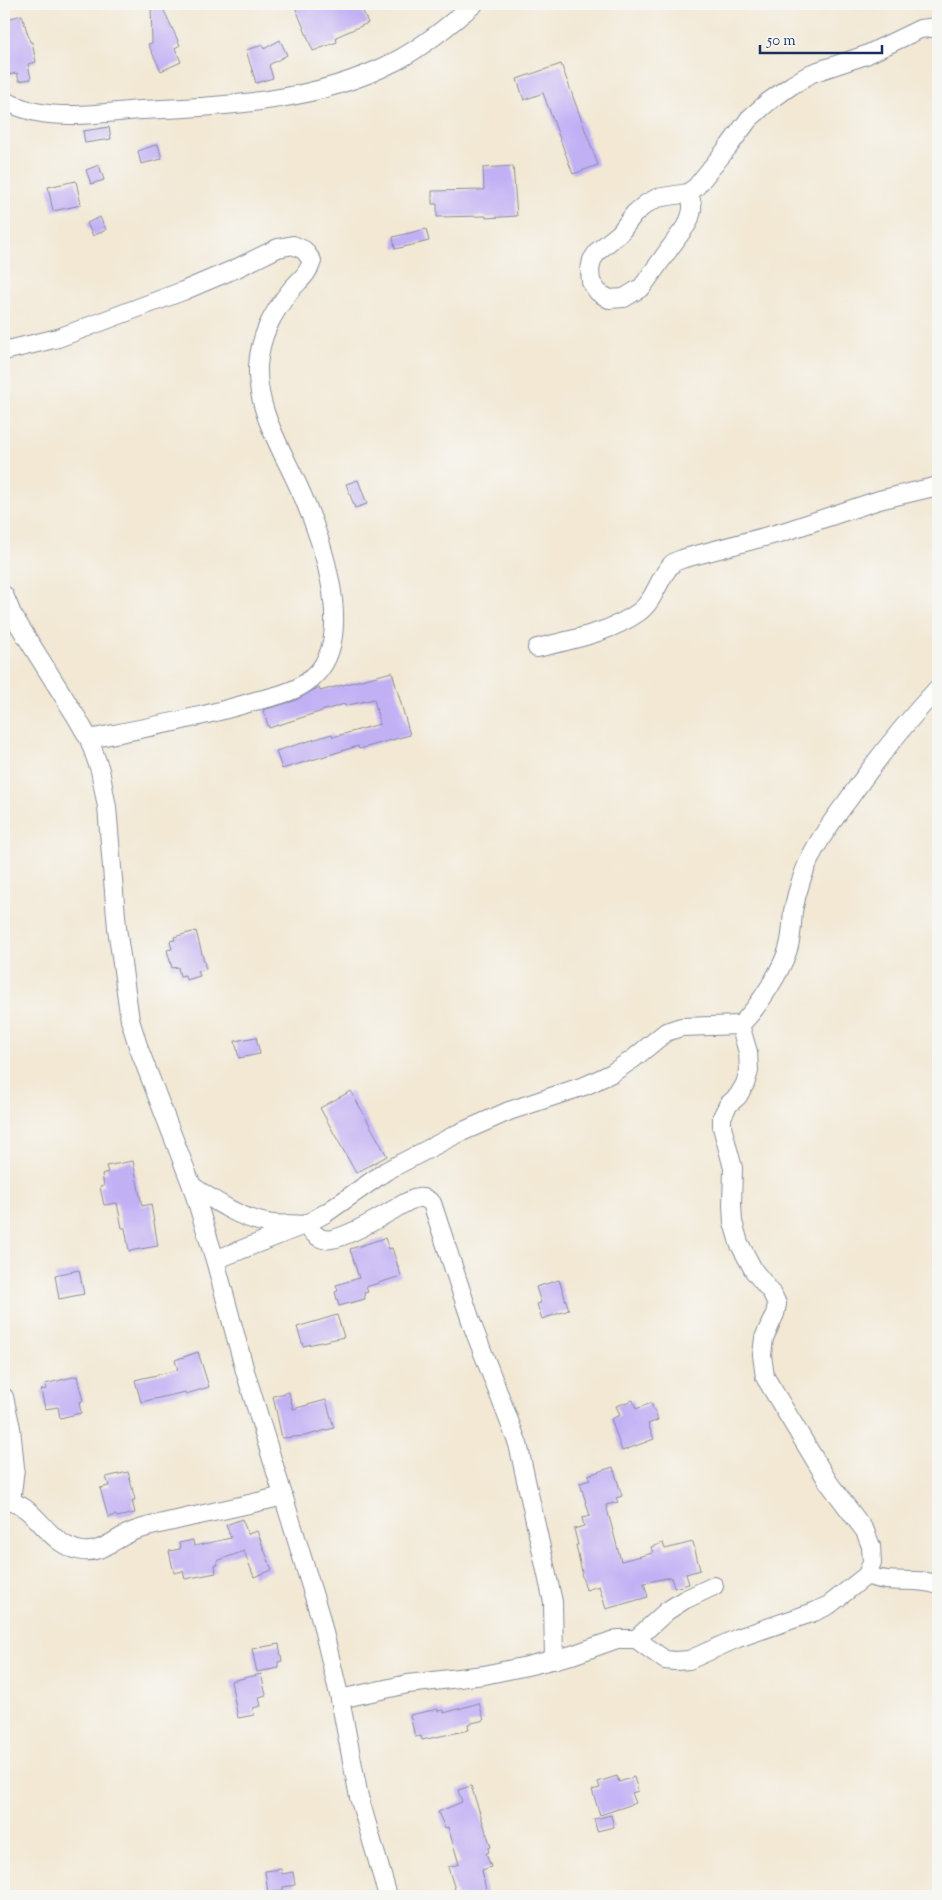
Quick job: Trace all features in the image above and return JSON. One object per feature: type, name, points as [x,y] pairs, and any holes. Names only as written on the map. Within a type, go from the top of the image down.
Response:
[{"type":"street","points":[[4,101],[34,112],[67,115],[203,107],[280,99],[306,94],[347,82],[394,62],[438,34],[474,4]]},
{"type":"street","points":[[688,192],[693,204],[693,211],[688,223],[642,287],[624,298],[608,299],[598,292],[591,282],[590,270],[592,260],[598,251],[620,233],[634,214],[646,204],[657,198],[688,192],[704,178],[754,113],[812,73],[866,55],[920,29],[938,27]]},
{"type":"street","points":[[4,351],[58,338],[184,291],[278,248],[293,245],[304,250],[312,261],[309,271],[277,308],[262,337],[258,367],[260,399],[277,442],[316,526],[329,572],[334,603],[333,633],[327,659],[316,674],[295,690],[240,706],[156,726],[89,739]]},
{"type":"street","points":[[537,648],[578,638],[617,625],[640,612],[652,598],[672,563],[783,532],[879,500],[938,486]]},
{"type":"street","points":[[4,595],[12,614],[64,695],[89,739],[100,770],[106,807],[117,928],[130,1020],[139,1049],[192,1186],[215,1260],[245,1371],[320,1616],[340,1699],[359,1796],[388,1896]]},
{"type":"street","points":[[215,1260],[304,1225],[326,1213],[386,1171],[457,1134],[509,1111],[587,1086],[633,1059],[666,1032],[681,1027],[740,1025],[758,1004],[785,958],[790,942],[793,912],[799,883],[813,853],[833,820],[872,765],[910,718],[938,688]]},
{"type":"street","points":[[340,1699],[408,1684],[484,1675],[554,1660],[617,1639],[636,1639],[666,1660],[690,1660],[738,1638],[814,1612],[843,1595],[867,1575],[872,1562],[871,1546],[865,1530],[829,1483],[765,1377],[762,1356],[764,1338],[775,1314],[777,1304],[772,1293],[754,1271],[739,1243],[733,1222],[733,1168],[722,1127],[722,1117],[728,1106],[738,1096],[745,1084],[749,1071],[748,1052],[740,1025]]},
{"type":"street","points":[[192,1186],[227,1208],[248,1218],[268,1224],[304,1225],[318,1238],[331,1239],[378,1219],[410,1200],[427,1199],[432,1204],[473,1327],[518,1444],[553,1602],[554,1660]]},
{"type":"street","points":[[4,1396],[11,1428],[15,1468],[8,1501],[29,1511],[51,1535],[68,1548],[85,1552],[98,1550],[135,1530],[283,1496]]},
{"type":"street","points":[[867,1575],[889,1582],[923,1581],[938,1585]]},
{"type":"street","points":[[636,1639],[667,1611],[684,1600],[714,1586]]},
{"type":"building","points":[[151,4],[161,4],[180,45],[175,48],[181,62],[161,71],[148,44],[152,43]]},
{"type":"building","points":[[294,4],[360,4],[368,23],[336,37],[337,42],[313,51]]},
{"type":"building","points":[[22,15],[30,42],[32,42],[36,62],[28,64],[31,79],[19,81],[17,73],[4,76],[4,20]]},
{"type":"building","points":[[280,40],[287,55],[269,65],[273,78],[256,83],[246,50],[263,45],[264,49]]},
{"type":"building","points":[[561,64],[598,165],[573,174],[543,93],[524,100],[517,79]]},
{"type":"building","points":[[109,127],[111,139],[85,143],[83,131]]},
{"type":"building","points":[[158,144],[162,159],[141,164],[138,151]]},
{"type":"building","points":[[99,165],[104,180],[91,184],[86,170]]},
{"type":"building","points":[[513,166],[517,216],[486,218],[486,216],[437,217],[437,204],[432,204],[432,191],[484,190],[483,168]]},
{"type":"building","points":[[76,181],[81,205],[53,211],[48,187]]},
{"type":"building","points":[[100,217],[106,230],[93,236],[87,223]]},
{"type":"building","points":[[426,229],[429,241],[395,249],[393,237]]},
{"type":"building","points":[[358,480],[367,504],[355,508],[346,484]]},
{"type":"building","points":[[392,672],[410,735],[359,749],[358,746],[282,769],[276,751],[332,734],[333,737],[380,724],[374,699],[345,706],[344,704],[269,728],[263,710],[294,701],[319,687],[320,691]]},
{"type":"building","points":[[196,931],[206,969],[198,971],[200,976],[186,980],[185,975],[180,976],[178,967],[172,968],[167,950],[172,949],[170,941],[175,940],[174,937]]},
{"type":"building","points":[[256,1037],[260,1054],[239,1058],[235,1041]]},
{"type":"building","points":[[351,1091],[387,1156],[356,1173],[320,1108]]},
{"type":"building","points":[[133,1161],[142,1206],[151,1204],[158,1246],[129,1251],[125,1228],[122,1228],[117,1203],[104,1205],[100,1187],[104,1186],[102,1174],[108,1172],[106,1166]]},
{"type":"building","points":[[385,1238],[389,1249],[392,1248],[401,1276],[366,1287],[368,1292],[364,1293],[365,1299],[339,1306],[335,1292],[338,1291],[336,1285],[359,1278],[350,1249]]},
{"type":"building","points":[[79,1270],[84,1294],[59,1299],[55,1275]]},
{"type":"building","points":[[559,1280],[569,1310],[542,1319],[537,1304],[541,1303],[536,1287]]},
{"type":"building","points":[[337,1315],[344,1337],[303,1346],[297,1327]]},
{"type":"building","points":[[198,1352],[209,1387],[186,1394],[185,1392],[141,1402],[135,1380],[178,1370],[175,1360]]},
{"type":"building","points":[[77,1376],[83,1401],[79,1402],[81,1413],[60,1418],[58,1407],[45,1409],[41,1390],[46,1389],[45,1384]]},
{"type":"building","points":[[289,1392],[293,1409],[326,1400],[334,1428],[305,1436],[282,1438],[273,1396]]},
{"type":"building","points":[[633,1400],[636,1409],[651,1403],[658,1420],[648,1424],[654,1439],[622,1451],[611,1419],[620,1415],[616,1406]]},
{"type":"building","points":[[613,1467],[622,1496],[616,1498],[618,1502],[606,1505],[621,1561],[653,1553],[651,1547],[663,1543],[665,1549],[693,1542],[700,1570],[686,1574],[689,1584],[674,1588],[671,1577],[644,1583],[648,1597],[606,1609],[599,1586],[586,1590],[581,1573],[574,1529],[584,1526],[582,1518],[590,1516],[580,1483],[590,1480],[588,1475]]},
{"type":"building","points":[[128,1472],[135,1500],[132,1500],[135,1513],[108,1517],[100,1488],[109,1486],[106,1477]]},
{"type":"building","points":[[242,1519],[248,1534],[257,1531],[272,1570],[254,1577],[244,1551],[217,1561],[218,1565],[215,1565],[216,1573],[185,1579],[183,1571],[174,1573],[169,1551],[180,1549],[179,1543],[193,1540],[194,1546],[231,1538],[226,1525]]},
{"type":"building","points":[[279,1644],[282,1661],[278,1662],[279,1668],[257,1672],[252,1649]]},
{"type":"building","points":[[261,1674],[266,1695],[259,1697],[261,1706],[253,1708],[254,1715],[238,1718],[231,1681]]},
{"type":"building","points":[[479,1703],[484,1720],[468,1724],[469,1730],[422,1740],[421,1736],[415,1737],[410,1715],[438,1709],[438,1711],[444,1710],[444,1713]]},
{"type":"building","points":[[617,1776],[619,1782],[634,1777],[638,1791],[632,1793],[636,1803],[600,1815],[592,1790],[600,1788],[598,1782]]},
{"type":"building","points":[[471,1786],[491,1847],[488,1848],[489,1852],[486,1853],[491,1867],[482,1870],[487,1896],[457,1896],[448,1867],[459,1864],[448,1827],[445,1828],[438,1812],[462,1802],[458,1790]]},
{"type":"building","points":[[611,1815],[614,1827],[597,1831],[594,1819]]},
{"type":"building","points":[[281,1869],[282,1874],[293,1872],[295,1885],[283,1887],[283,1891],[268,1893],[265,1871]]}]
